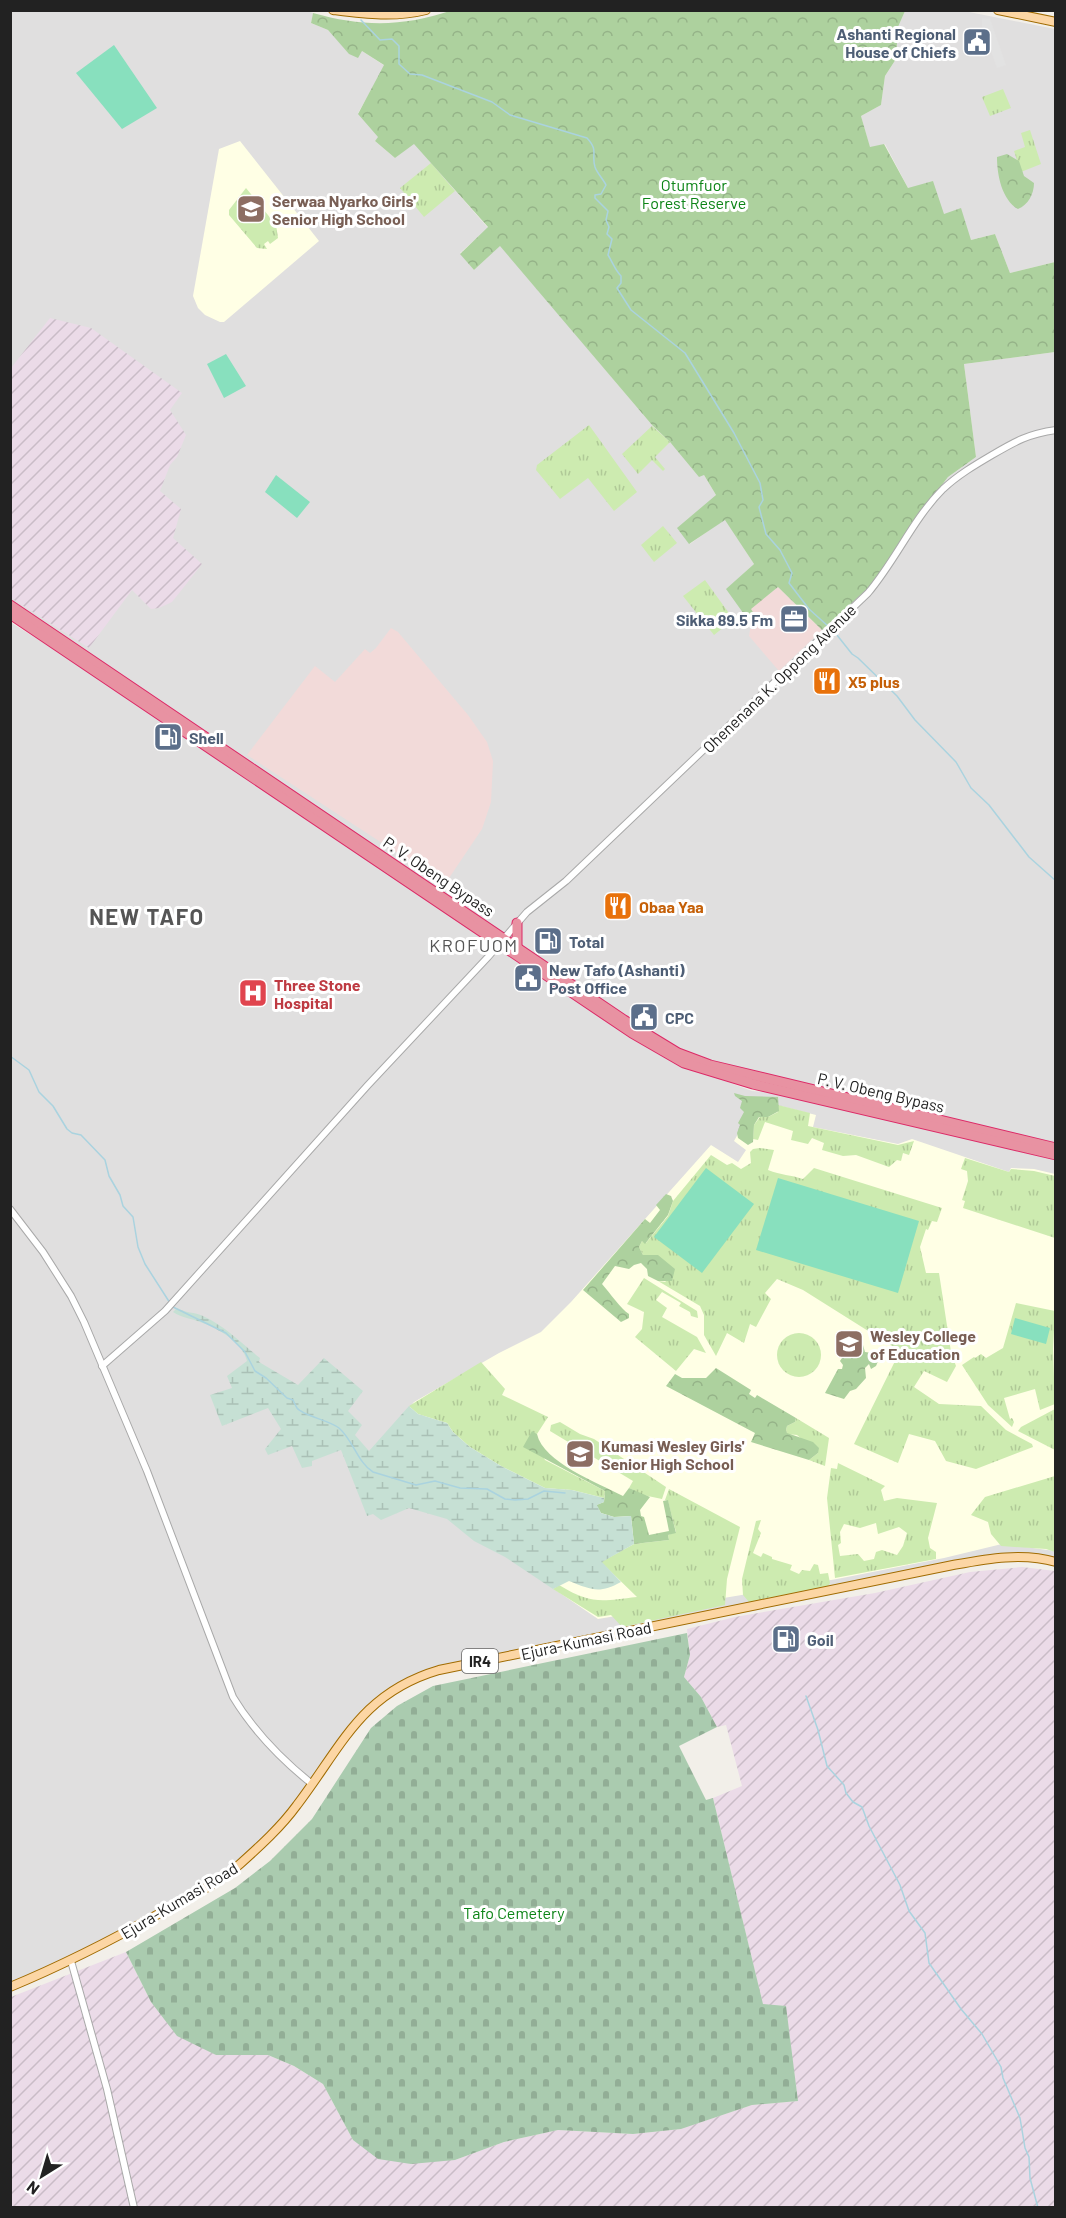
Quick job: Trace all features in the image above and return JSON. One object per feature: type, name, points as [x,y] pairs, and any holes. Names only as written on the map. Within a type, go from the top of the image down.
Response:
[{"type":"highway","name":"P. V. Obeng Bypass","points":[[10,605],[632,1033],[684,1063],[753,1084],[1056,1155]]},
{"type":"highway","name":"P. V. Obeng Bypass","points":[[10,614],[501,942],[517,948],[635,1028],[686,1057],[760,1078],[1056,1148]]},
{"type":"highway","points":[[517,948],[518,922]]},
{"type":"main road","points":[[333,10],[379,16],[403,15],[426,10]]},
{"type":"main road","points":[[998,10],[1056,22]]},
{"type":"main road","name":"Ejura-Kumasi Road","points":[[10,1987],[71,1961],[189,1897],[237,1866],[287,1818],[347,1733],[369,1709],[399,1686],[432,1672],[953,1565],[1010,1557],[1056,1563]]},
{"type":"street","name":"Ohenenana K. Oppong Avenue","points":[[102,1366],[171,1305],[527,912],[566,881],[868,593],[903,546],[915,524],[935,498],[954,479],[1015,441],[1032,434],[1056,430]]},
{"type":"street","points":[[10,1209],[43,1252],[71,1296],[114,1390],[174,1538],[232,1697],[278,1754],[312,1784]]},
{"type":"street","points":[[71,1961],[107,2089],[134,2208]]},
{"type":"shaded area","points":[[10,11],[307,11],[313,13],[311,23],[328,30],[350,54],[362,51],[385,66],[358,113],[379,137],[375,141],[395,158],[414,143],[488,228],[460,253],[474,270],[500,245],[652,425],[704,475],[716,495],[690,544],[725,519],[754,564],[727,589],[751,623],[778,587],[822,630],[892,559],[906,532],[948,477],[976,457],[964,364],[1055,352],[1055,1145],[730,1068],[687,1052],[643,1030],[11,603]]},
{"type":"shaded area","points":[[905,11],[964,11],[1055,29],[1055,262],[1010,273],[995,234],[971,240],[944,215],[908,188],[885,144],[870,148],[861,116],[881,105],[885,76],[896,59],[898,27]]},
{"type":"shaded area","points":[[982,18],[990,19],[1006,65],[997,68],[982,26]]},
{"type":"shaded area","name":"Serwaa Nyarko Girls' Senior High School","points":[[240,141],[319,241],[224,322],[220,322],[205,315],[198,308],[193,296],[219,149]]},
{"type":"shaded area","points":[[50,318],[91,328],[182,393],[170,410],[186,435],[177,457],[170,465],[160,491],[181,509],[173,538],[202,564],[172,602],[159,608],[151,609],[132,590],[89,648],[11,598],[11,368]]},
{"type":"shaded area","points":[[778,587],[822,630],[779,671],[749,636],[751,624],[756,617],[750,609]]},
{"type":"shaded area","points":[[10,622],[76,663],[488,943],[690,1068],[752,1091],[776,1093],[1055,1160],[1055,1559],[1007,1554],[497,1655],[393,1687],[362,1709],[289,1812],[244,1859],[172,1909],[11,1986]]},
{"type":"shaded area","points":[[391,628],[398,632],[468,715],[487,742],[493,761],[491,802],[482,829],[445,884],[247,755],[315,666],[335,682],[365,649],[370,653],[376,648]]},
{"type":"shaded area","name":"Wesley College of Education","points":[[757,1100],[816,1115],[813,1127],[898,1144],[912,1139],[1009,1172],[1011,1168],[1034,1169],[1055,1174],[1055,1551],[1002,1544],[837,1579],[598,1619],[500,1552],[466,1515],[356,1474],[414,1402],[499,1353],[541,1332],[571,1302],[711,1145],[738,1162],[746,1150],[734,1141]]},
{"type":"shaded area","points":[[1022,1567],[1055,1571],[1055,2207],[11,2208],[11,1997],[126,1952],[151,2002],[216,2055],[268,2055],[294,2066],[323,2084],[353,2140],[455,2160],[504,2142],[558,2130],[633,2134],[680,2129],[752,2105],[798,2101],[785,2006],[763,2005],[713,1798],[742,1786],[726,1725],[717,1727],[701,1697],[684,1677],[690,1655],[687,1629],[735,1617],[875,1593],[970,1572]]},
{"type":"green space","name":"Otumfuor Forest Reserve","points":[[453,10],[905,11],[898,27],[896,59],[885,76],[881,105],[861,116],[870,147],[884,144],[908,188],[933,181],[944,214],[961,208],[971,240],[995,234],[1010,273],[1055,262],[1055,352],[964,364],[976,457],[948,477],[906,532],[892,558],[868,588],[822,630],[778,587],[751,609],[756,617],[751,624],[726,589],[754,564],[725,520],[689,544],[677,528],[716,495],[704,475],[699,477],[670,442],[652,425],[500,246],[474,270],[460,254],[488,227],[414,144],[395,158],[375,141],[378,137],[358,114],[384,65],[362,51],[358,58],[349,54],[328,30],[311,23],[313,13],[349,21],[383,23],[417,20]]},
{"type":"green space","points":[[114,45],[157,108],[122,129],[76,73]]},
{"type":"green space","points":[[1003,89],[1011,108],[990,116],[982,97]]},
{"type":"green space","points":[[1030,130],[1041,164],[1021,172],[1014,151],[1025,147],[1021,133]]},
{"type":"green space","points":[[1007,154],[1019,161],[1024,176],[1034,183],[1030,199],[1018,209],[1008,200],[999,179],[997,157]]},
{"type":"green space","points":[[431,163],[455,191],[424,217],[400,188]]},
{"type":"green space","points":[[246,188],[276,225],[278,238],[270,244],[268,241],[264,244],[267,249],[257,248],[229,215],[229,210]]},
{"type":"green space","points":[[226,354],[246,386],[224,398],[207,364]]},
{"type":"green space","points":[[589,425],[637,492],[614,511],[588,478],[560,499],[536,470],[537,465]]},
{"type":"green space","points":[[652,426],[670,442],[655,457],[665,469],[663,471],[652,460],[638,474],[622,454]]},
{"type":"green space","points":[[276,475],[310,502],[297,518],[265,492]]},
{"type":"green space","points":[[663,526],[677,543],[654,562],[641,545]]},
{"type":"green space","points":[[705,580],[731,616],[729,623],[714,635],[683,596]]},
{"type":"green space","points":[[734,1093],[745,1096],[778,1097],[779,1111],[768,1117],[759,1117],[754,1125],[753,1142],[748,1145],[738,1138],[740,1125],[738,1123],[744,1112],[740,1108],[742,1101]]},
{"type":"green space","points":[[778,1105],[810,1113],[808,1126],[898,1145],[914,1141],[909,1155],[903,1153],[901,1161],[897,1160],[889,1167],[856,1155],[843,1156],[822,1150],[824,1143],[812,1138],[808,1144],[791,1140],[793,1131],[765,1122],[758,1140],[753,1139],[754,1125],[760,1117],[768,1117],[778,1112]]},
{"type":"green space","points":[[760,1148],[774,1150],[768,1170],[773,1172],[803,1179],[814,1168],[942,1208],[937,1222],[932,1221],[928,1230],[926,1229],[920,1247],[926,1273],[939,1273],[951,1352],[956,1366],[947,1382],[924,1371],[914,1387],[939,1404],[981,1406],[1006,1430],[1032,1444],[1033,1447],[976,1469],[946,1461],[935,1441],[909,1434],[898,1463],[854,1444],[900,1351],[803,1290],[777,1279],[765,1293],[771,1299],[756,1327],[750,1324],[744,1343],[727,1333],[716,1356],[704,1335],[704,1315],[700,1306],[658,1281],[666,1282],[639,1247],[642,1241],[646,1243],[668,1216],[673,1201],[711,1155],[727,1165],[732,1163],[741,1169],[751,1163],[750,1152]]},
{"type":"green space","points":[[965,1158],[1009,1172],[1011,1169],[1034,1171],[1055,1176],[1055,1238],[963,1208],[965,1201],[962,1200],[968,1181],[967,1171],[961,1169]]},
{"type":"green space","points":[[706,1168],[754,1204],[702,1273],[654,1237]]},
{"type":"green space","points":[[778,1178],[919,1221],[898,1293],[756,1250]]},
{"type":"green space","points":[[666,1194],[671,1196],[673,1201],[668,1215],[645,1244],[642,1241],[639,1247],[643,1255],[658,1255],[675,1269],[672,1281],[658,1281],[648,1276],[647,1269],[641,1263],[629,1269],[615,1266],[602,1284],[629,1314],[629,1318],[621,1322],[583,1290],[645,1219],[650,1223],[660,1210],[656,1205]]},
{"type":"green space","points":[[644,1278],[697,1311],[698,1318],[691,1316],[690,1312],[679,1306],[681,1303],[662,1292],[656,1300],[667,1308],[662,1317],[697,1337],[706,1353],[694,1349],[676,1371],[635,1337],[642,1329],[644,1312],[627,1304]]},
{"type":"green space","points":[[1016,1303],[1055,1311],[1053,1349],[1055,1404],[1040,1410],[1035,1389],[1004,1398],[1010,1419],[1012,1418],[1014,1422],[1012,1427],[988,1405],[962,1365],[981,1354],[986,1358],[1003,1348]]},
{"type":"green space","points":[[177,1308],[200,1315],[219,1325],[260,1358],[259,1362],[298,1385],[324,1358],[363,1391],[348,1411],[362,1425],[355,1435],[369,1451],[409,1406],[418,1414],[447,1423],[453,1432],[470,1447],[501,1466],[545,1488],[572,1490],[604,1498],[604,1502],[597,1505],[601,1513],[614,1517],[631,1516],[634,1544],[602,1562],[621,1582],[607,1588],[595,1589],[569,1581],[553,1589],[505,1557],[474,1541],[447,1519],[409,1508],[381,1520],[373,1514],[367,1516],[341,1450],[312,1461],[312,1466],[302,1468],[292,1446],[268,1455],[265,1449],[281,1429],[268,1408],[222,1426],[210,1395],[232,1388],[227,1376],[247,1361],[240,1347],[221,1332],[173,1312]]},
{"type":"green space","points":[[1015,1318],[1050,1328],[1046,1344],[1011,1334]]},
{"type":"green space","points":[[799,1333],[808,1334],[815,1339],[820,1346],[820,1364],[815,1371],[808,1376],[799,1377],[790,1376],[783,1371],[778,1364],[777,1355],[778,1346],[783,1339],[790,1334]]},
{"type":"green space","points":[[857,1344],[863,1345],[865,1352],[872,1353],[879,1359],[876,1366],[871,1369],[869,1364],[865,1368],[866,1378],[844,1399],[825,1393],[838,1369],[842,1369],[843,1365],[840,1361],[845,1353]]},
{"type":"green space","points":[[481,1362],[505,1389],[502,1395],[548,1417],[537,1434],[532,1432],[545,1460],[605,1491],[604,1498],[572,1490],[545,1488],[501,1466],[470,1447],[453,1432],[447,1423],[418,1414],[409,1406]]},
{"type":"green space","points":[[716,1368],[751,1390],[749,1394],[755,1398],[757,1395],[796,1418],[795,1422],[787,1426],[787,1433],[813,1442],[819,1448],[818,1453],[809,1460],[751,1442],[755,1433],[666,1386],[675,1374],[682,1378],[706,1378]]},
{"type":"green space","points":[[1055,1409],[1055,1450],[1018,1431],[1021,1427]]},
{"type":"green space","points":[[796,1418],[829,1438],[825,1466],[809,1460],[818,1453],[797,1435],[787,1434],[787,1426],[795,1422]]},
{"type":"green space","points":[[560,1422],[594,1439],[666,1487],[662,1499],[643,1495],[629,1488],[633,1481],[550,1431],[551,1425]]},
{"type":"green space","points":[[532,1431],[537,1434],[549,1454],[573,1471],[623,1496],[629,1488],[650,1497],[640,1510],[649,1535],[669,1531],[663,1501],[668,1500],[676,1533],[668,1535],[669,1540],[634,1544],[631,1516],[614,1517],[601,1513],[596,1505],[604,1502],[605,1491],[523,1447]]},
{"type":"green space","points":[[838,1463],[885,1486],[881,1490],[884,1501],[897,1498],[937,1503],[928,1538],[930,1548],[936,1552],[936,1559],[835,1578],[827,1498],[831,1468],[837,1469]],"holes":[[[876,1523],[878,1534],[899,1527],[907,1533],[897,1555],[882,1550],[876,1552],[874,1559],[864,1561],[858,1554],[840,1556],[838,1545],[841,1543],[840,1532],[844,1524],[860,1528]]]},
{"type":"green space","points":[[1055,1476],[1055,1552],[1046,1549],[1001,1546],[991,1534],[988,1522],[971,1515],[985,1497]]},
{"type":"green space","points":[[669,1489],[740,1527],[727,1579],[725,1605],[622,1627],[611,1615],[598,1617],[553,1589],[559,1585],[580,1596],[597,1600],[637,1597],[601,1562],[634,1544],[669,1540],[668,1535],[676,1532],[668,1501],[665,1500]]},
{"type":"green space","points":[[761,1520],[758,1529],[761,1533],[753,1553],[761,1557],[763,1553],[772,1559],[792,1565],[790,1570],[799,1574],[802,1570],[810,1571],[814,1564],[818,1565],[820,1574],[828,1573],[830,1583],[828,1586],[749,1602],[743,1595],[742,1579],[756,1521]]},
{"type":"green space","name":"Tafo Cemetery","points":[[687,1633],[690,1655],[684,1677],[701,1697],[717,1727],[679,1746],[706,1800],[713,1798],[763,2004],[786,2006],[798,2101],[752,2105],[681,2129],[633,2134],[558,2130],[504,2142],[455,2160],[411,2164],[378,2159],[353,2140],[323,2084],[294,2066],[268,2055],[216,2055],[177,2036],[151,2002],[126,1952],[235,1888],[270,1861],[312,1819],[371,1728],[397,1706],[433,1686]]},
{"type":"waterway","points":[[361,20],[380,40],[392,39],[399,46],[399,64],[410,74],[422,75],[492,102],[510,115],[587,138],[591,142],[594,149],[595,167],[606,185],[601,194],[595,195],[595,198],[608,211],[607,234],[612,239],[608,255],[621,276],[621,283],[617,288],[631,310],[685,353],[734,433],[760,483],[763,500],[759,507],[766,534],[780,550],[792,573],[789,583],[809,609],[829,627]]},
{"type":"waterway","points":[[833,630],[852,654],[897,696],[915,720],[956,762],[971,788],[989,805],[1029,857],[1056,881]]},
{"type":"waterway","points":[[10,1056],[29,1070],[39,1092],[53,1106],[67,1129],[81,1135],[105,1160],[109,1176],[120,1195],[123,1206],[133,1217],[138,1247],[145,1264],[170,1303]]},
{"type":"waterway","points":[[173,1307],[226,1333],[245,1352],[255,1371],[287,1398],[293,1400],[300,1411],[339,1428],[363,1463],[373,1472],[416,1485],[435,1481],[460,1488],[487,1489],[505,1499],[528,1499],[544,1491],[565,1493]]},
{"type":"waterway","points":[[806,1696],[827,1766],[844,1785],[846,1793],[853,1802],[862,1807],[869,1826],[900,1885],[909,1911],[925,1933],[929,1963],[961,2009],[982,2034],[1001,2067],[1003,2078],[1020,2118],[1025,2148],[1029,2157],[1030,2178],[1038,2208]]},
{"type":"place","name":"Ashanti Regional House of Chiefs","points":[[977,42]]},
{"type":"place","name":"Serwaa Nyarko Girls' Senior High School","points":[[251,209]]},
{"type":"place","name":"Sikka 89.5 Fm","points":[[794,619]]},
{"type":"place","name":"X5 plus","points":[[827,681]]},
{"type":"place","name":"Shell","points":[[168,737]]},
{"type":"place","name":"Obaa Yaa","points":[[618,906]]},
{"type":"place","name":"Total","points":[[548,941]]},
{"type":"place","name":"New Tafo (Ashanti) Post Office","points":[[528,978]]},
{"type":"place","name":"Three Stone Hospital","points":[[253,993]]},
{"type":"place","name":"CPC","points":[[644,1017]]},
{"type":"place","name":"Wesley College of Education","points":[[849,1344]]},
{"type":"place","name":"Kumasi Wesley Girls' Senior High School","points":[[580,1454]]},
{"type":"place","name":"Goil","points":[[786,1639]]},
{"type":"district","name":"NEW TAFO","points":[[147,916]]},
{"type":"district","name":"KROFUOM","points":[[474,945]]}]
